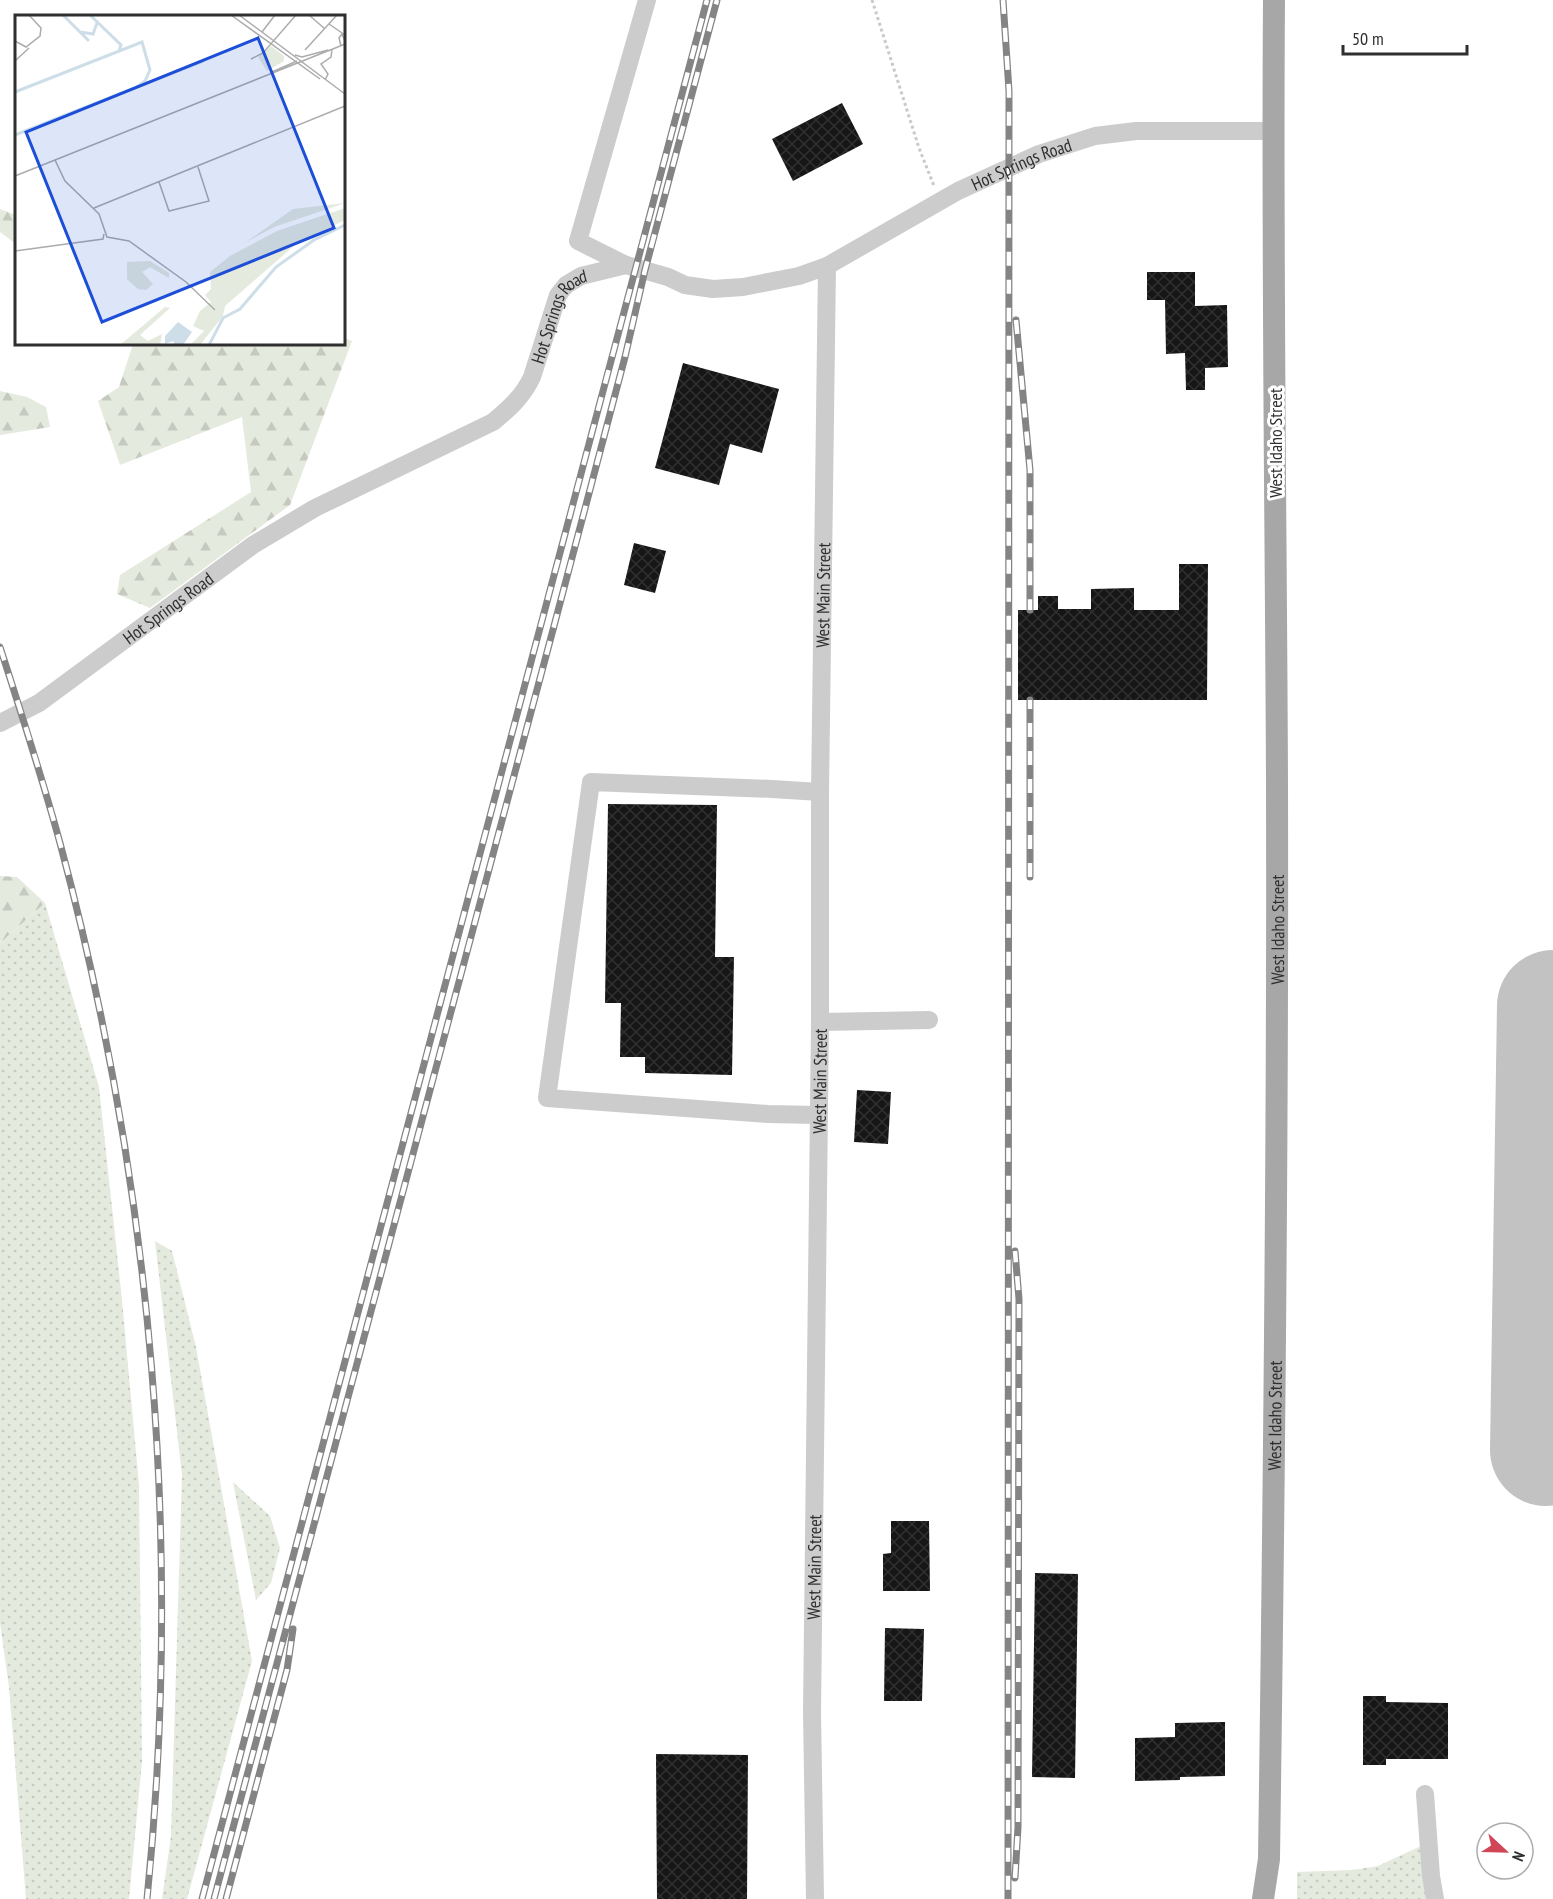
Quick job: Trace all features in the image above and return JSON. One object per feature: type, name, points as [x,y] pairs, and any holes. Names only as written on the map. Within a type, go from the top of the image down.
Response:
[{"type":"main road","name":"West Idaho Street","points":[[1263,1899],[1269,1859],[1273,1539],[1277,789],[1274,0]]},
{"type":"main road","name":"West Idaho Street","points":[[1269,1859],[1275,1899]]},
{"type":"street","points":[[626,265],[578,241],[647,0]]},
{"type":"street","name":"Hot Springs Road","points":[[0,723],[39,703],[253,545],[315,508],[493,422],[515,403],[527,388],[558,295],[566,285],[581,276],[626,265],[668,277],[685,285],[713,289],[769,284],[827,266],[940,200],[1019,162],[1095,136],[1136,132],[1273,131]]},
{"type":"street","name":"West Main Street","points":[[815,1899],[812,1712],[827,266]]},
{"type":"street","points":[[818,1115],[768,1114],[547,1098],[591,782],[820,792]]},
{"type":"street","points":[[820,1023],[929,1020]]},
{"type":"street","points":[[1425,1794],[1431,1876],[1435,1899]]},
{"type":"path","points":[[872,0],[919,148],[940,200]]},
{"type":"green space","points":[[0,209],[15,215],[15,243],[0,232]]},
{"type":"green space","points":[[345,338],[352,341],[290,505],[150,608],[117,594],[120,575],[251,492],[242,417],[120,465],[98,401],[119,387],[133,345],[345,345]]},
{"type":"green space","points":[[0,391],[27,397],[46,407],[50,427],[0,435]]},
{"type":"green space","points":[[0,876],[17,877],[45,903],[0,943]]},
{"type":"green space","points":[[45,903],[99,1087],[139,1485],[142,1761],[129,1899],[26,1899],[9,1687],[0,1623],[0,943]]},
{"type":"green space","points":[[155,1241],[172,1251],[196,1347],[252,1661],[187,1899],[162,1899],[171,1836],[182,1475]]},
{"type":"green space","points":[[233,1482],[270,1516],[280,1548],[271,1583],[256,1600]]},
{"type":"green space","points":[[1421,1846],[1427,1899],[1297,1899],[1297,1872],[1352,1870],[1378,1866]]},
{"type":"building","points":[[842,103],[863,144],[793,181],[772,139]]},
{"type":"building","points":[[1147,272],[1195,272],[1195,306],[1227,305],[1228,367],[1205,368],[1205,390],[1186,390],[1185,353],[1166,354],[1165,300],[1147,300]]},
{"type":"building","points":[[683,363],[779,389],[762,453],[730,444],[719,485],[655,468]]},
{"type":"building","points":[[634,543],[666,551],[655,593],[624,585]]},
{"type":"building","points":[[1179,564],[1208,564],[1207,700],[1018,700],[1018,610],[1038,610],[1038,596],[1058,596],[1058,609],[1091,609],[1091,589],[1134,588],[1134,610],[1179,610]]},
{"type":"building","points":[[608,804],[717,805],[715,957],[734,957],[732,1075],[645,1073],[645,1057],[620,1057],[621,1003],[605,1003]]},
{"type":"building","points":[[857,1090],[891,1092],[888,1144],[854,1142]]},
{"type":"building","points":[[891,1521],[929,1521],[930,1591],[883,1591],[883,1554],[891,1553]]},
{"type":"building","points":[[1035,1573],[1078,1574],[1075,1778],[1032,1777]]},
{"type":"building","points":[[885,1628],[924,1629],[922,1701],[884,1701]]},
{"type":"building","points":[[1363,1696],[1386,1696],[1386,1702],[1448,1703],[1448,1759],[1386,1759],[1386,1765],[1363,1765]]},
{"type":"building","points":[[1225,1722],[1225,1776],[1135,1781],[1135,1738],[1175,1737],[1175,1723]]},
{"type":"building","points":[[656,1754],[748,1755],[747,1899],[657,1899]]},
{"type":"runway","points":[[1546,1450],[1553,1006]]},
{"type":"railway","points":[[202,1899],[707,0]]},
{"type":"railway","points":[[214,1899],[554,626],[717,0]]},
{"type":"railway","points":[[1003,0],[1009,91],[1008,1899]]},
{"type":"railway","points":[[1016,320],[1030,470],[1030,610]]},
{"type":"railway","points":[[0,647],[53,818],[92,972],[117,1103],[137,1235],[152,1367],[160,1500],[162,1633],[157,1766],[147,1899]]},
{"type":"railway","points":[[1030,700],[1030,877]]},
{"type":"railway","points":[[1015,1251],[1019,1299],[1018,1827],[1015,1878]]},
{"type":"railway","points":[[226,1899],[287,1670],[293,1629]]}]
